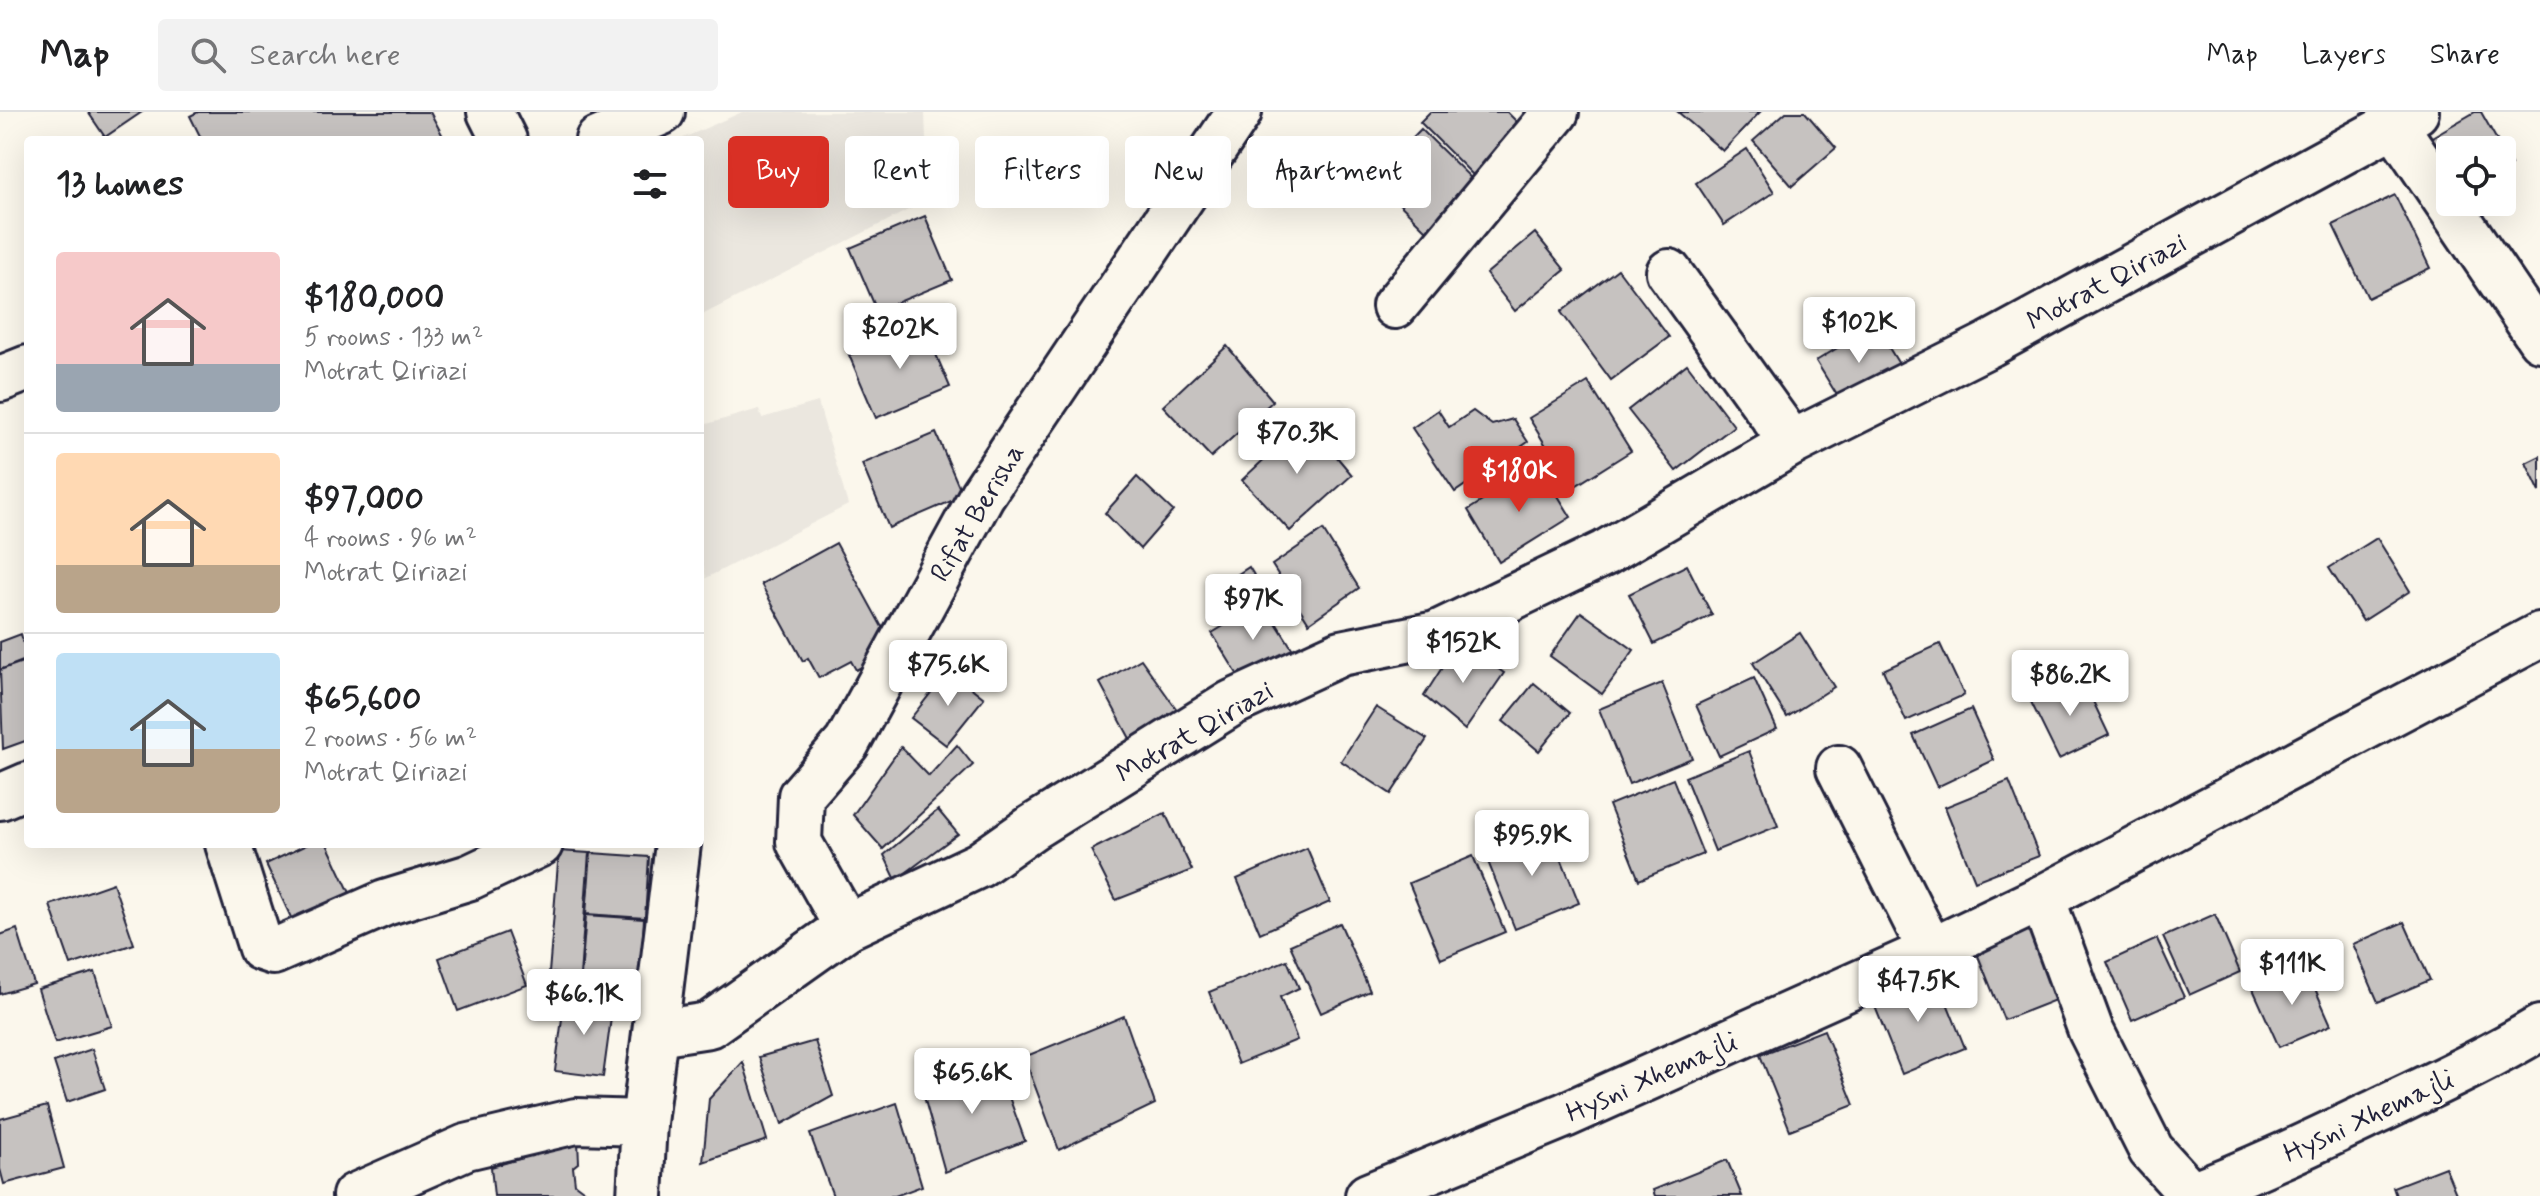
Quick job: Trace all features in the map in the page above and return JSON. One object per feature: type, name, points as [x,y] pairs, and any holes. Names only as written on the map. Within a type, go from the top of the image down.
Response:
[{"type":"street","points":[[490,112],[502,136]]},
{"type":"street","points":[[607,136],[662,112]]},
{"type":"street","name":"Rifat Berisha","points":[[847,927],[799,842],[801,796],[847,743],[982,495],[1239,112]]},
{"type":"street","points":[[1395,306],[1556,112]]},
{"type":"street","points":[[2405,118],[2540,339]]},
{"type":"street","name":"Motrat Qiriazi","points":[[657,1033],[709,1025],[847,927],[979,865],[1033,827],[1232,703],[1341,653],[1436,634],[1605,553],[1792,443],[1990,344],[2405,118]]},
{"type":"street","points":[[1669,272],[1792,443]]},
{"type":"street","points":[[0,379],[24,370]]},
{"type":"street","name":"Hysni Xhemajli","points":[[1368,1196],[1565,1115],[2042,898],[2540,635]]},
{"type":"street","points":[[1839,768],[1931,951]]},
{"type":"street","points":[[0,797],[24,787]]},
{"type":"street","points":[[229,848],[261,948],[273,952],[385,903],[470,877],[532,848]]},
{"type":"street","points":[[640,1196],[644,1123],[678,848]]},
{"type":"street","name":"Hysni Xhemajli","points":[[2042,898],[2091,1031],[2151,1150],[2190,1195],[2248,1172],[2412,1095],[2495,1055],[2540,1028]]},
{"type":"street","points":[[355,1196],[466,1147],[576,1121],[644,1123]]},
{"type":"shaded area","points":[[742,112],[925,112],[926,136],[845,136],[845,208],[912,208],[704,314],[704,136],[688,136]]},
{"type":"shaded area","points":[[818,402],[848,505],[706,578],[704,425],[759,409],[762,418]]},
{"type":"building","points":[[88,112],[142,112],[106,136]]},
{"type":"building","points":[[198,112],[430,112],[443,136],[200,136],[190,116]]},
{"type":"building","points":[[1430,112],[1507,112],[1525,130],[1477,179],[1420,122]]},
{"type":"building","points":[[1678,112],[1760,112],[1723,151]]},
{"type":"building","points":[[1786,112],[1805,112],[1836,148],[1792,186],[1753,141]]},
{"type":"building","points":[[2475,112],[2481,112],[2495,136],[2436,136],[2436,148],[2430,138]]},
{"type":"building","points":[[1421,129],[1428,136],[1414,136]]},
{"type":"building","points":[[1431,139],[1479,186],[1431,235],[1404,208],[1431,208]]},
{"type":"building","points":[[1747,149],[1774,192],[1724,225],[1696,183]]},
{"type":"building","points":[[2395,195],[2430,268],[2368,298],[2333,225]]},
{"type":"building","points":[[925,216],[952,280],[877,311],[850,248]]},
{"type":"building","points":[[1535,233],[1565,270],[1515,311],[1486,274]]},
{"type":"building","points":[[1618,269],[1669,337],[1611,380],[1561,312]]},
{"type":"building","points":[[923,324],[950,387],[876,418],[849,355]]},
{"type":"building","points":[[1875,325],[1902,369],[1843,405],[1816,361]]},
{"type":"building","points":[[1227,346],[1273,401],[1211,457],[1163,406]]},
{"type":"building","points":[[1687,364],[1734,426],[1676,471],[1628,410]]},
{"type":"building","points":[[1588,382],[1631,451],[1572,488],[1529,418]]},
{"type":"building","points":[[1438,410],[1449,427],[1473,411],[1492,425],[1513,419],[1528,442],[1455,492],[1412,428]]},
{"type":"building","points":[[1306,420],[1352,475],[1290,531],[1242,480]]},
{"type":"building","points":[[936,433],[963,496],[889,528],[862,464]]},
{"type":"building","points":[[2540,456],[2540,492],[2526,463]]},
{"type":"building","points":[[1539,465],[1571,517],[1499,562],[1468,510]]},
{"type":"building","points":[[1137,477],[1173,511],[1140,549],[1105,513]]},
{"type":"building","points":[[1323,530],[1359,588],[1309,623],[1272,565]]},
{"type":"building","points":[[2377,538],[2410,591],[2363,621],[2329,568]]},
{"type":"building","points":[[836,543],[894,649],[856,670],[851,661],[819,678],[808,658],[803,661],[761,584]]},
{"type":"building","points":[[1687,565],[1712,615],[1654,644],[1629,594]]},
{"type":"building","points":[[1249,567],[1260,585],[1243,596],[1232,578]]},
{"type":"building","points":[[1263,602],[1295,653],[1242,682],[1212,633]]},
{"type":"building","points":[[1581,612],[1634,650],[1602,694],[1550,656]]},
{"type":"building","points":[[1800,633],[1834,687],[1787,717],[1753,663]]},
{"type":"building","points":[[21,634],[24,661],[0,670],[0,642]]},
{"type":"building","points":[[1459,641],[1504,673],[1465,730],[1424,696]]},
{"type":"building","points":[[1940,644],[1964,695],[1906,721],[1883,670]]},
{"type":"building","points":[[1141,659],[1180,714],[1134,746],[1100,683]]},
{"type":"building","points":[[24,661],[24,741],[3,749],[0,670]]},
{"type":"building","points":[[949,670],[984,698],[946,745],[911,718]]},
{"type":"building","points":[[1754,678],[1777,729],[1719,756],[1696,705]]},
{"type":"building","points":[[2082,678],[2109,735],[2059,759],[2031,702]]},
{"type":"building","points":[[1534,683],[1570,713],[1539,751],[1503,721]]},
{"type":"building","points":[[1662,683],[1692,758],[1629,784],[1599,709]]},
{"type":"building","points":[[1376,707],[1427,739],[1391,794],[1341,761]]},
{"type":"building","points":[[1971,709],[1994,760],[1937,787],[1913,735]]},
{"type":"building","points":[[957,745],[973,765],[883,849],[853,815],[901,747],[929,776]]},
{"type":"building","points":[[1749,751],[1778,826],[1715,851],[1685,777]]},
{"type":"building","points":[[1673,779],[1703,854],[1639,880],[1609,805]]},
{"type":"building","points":[[2009,781],[2039,856],[1975,881],[1945,807]]},
{"type":"building","points":[[938,810],[958,834],[896,880],[884,855]]},
{"type":"building","points":[[1165,813],[1192,870],[1116,900],[1091,850]]},
{"type":"building","points":[[1549,828],[1579,903],[1515,929],[1485,854]]},
{"type":"building","points":[[300,848],[329,848],[351,895],[293,922],[266,864]]},
{"type":"building","points":[[1307,848],[1330,902],[1260,933],[1237,879]]},
{"type":"building","points":[[559,851],[589,853],[580,976],[549,973]]},
{"type":"building","points":[[591,853],[649,857],[645,918],[586,914]]},
{"type":"building","points":[[1473,856],[1505,932],[1441,959],[1409,883]]},
{"type":"building","points":[[113,883],[134,944],[71,965],[50,905]]},
{"type":"building","points":[[2215,914],[2240,972],[2189,995],[2163,937]]},
{"type":"building","points":[[586,915],[644,919],[640,980],[581,976]]},
{"type":"building","points":[[2038,920],[2068,995],[2004,1020],[1974,946]]},
{"type":"building","points":[[2404,922],[2430,980],[2378,1002],[2353,944]]},
{"type":"building","points":[[1340,923],[1370,991],[1321,1013],[1290,945]]},
{"type":"building","points":[[17,929],[34,984],[0,994],[0,935]]},
{"type":"building","points":[[507,932],[527,985],[458,1011],[439,958]]},
{"type":"building","points":[[2157,939],[2184,997],[2132,1020],[2107,962]]},
{"type":"building","points":[[1287,960],[1299,988],[1280,997],[1297,1040],[1238,1064],[1209,992]]},
{"type":"building","points":[[2305,966],[2331,1025],[2279,1047],[2253,989]]},
{"type":"building","points":[[95,972],[112,1026],[55,1043],[38,989]]},
{"type":"building","points":[[1935,973],[1965,1048],[1902,1074],[1872,999]]},
{"type":"building","points":[[565,996],[613,1003],[603,1077],[555,1071]]},
{"type":"building","points":[[1124,1016],[1155,1104],[1059,1150],[1024,1057]]},
{"type":"building","points":[[1824,1030],[1854,1105],[1790,1130],[1760,1055]]},
{"type":"building","points":[[815,1041],[833,1096],[782,1124],[759,1057]]},
{"type":"building","points":[[92,1049],[105,1089],[67,1102],[54,1062]]},
{"type":"building","points":[[743,1062],[767,1140],[703,1162],[709,1099]]},
{"type":"building","points":[[997,1064],[1025,1141],[945,1172],[921,1086]]},
{"type":"building","points":[[897,1103],[922,1186],[895,1196],[833,1196],[810,1134]]},
{"type":"building","points":[[47,1106],[64,1168],[4,1184],[0,1169],[0,1119]]},
{"type":"building","points":[[578,1142],[579,1162],[573,1167],[575,1184],[591,1196],[494,1196],[491,1167]]},
{"type":"building","points":[[1727,1160],[1742,1196],[1655,1196],[1653,1190]]},
{"type":"building","points":[[2445,1167],[2457,1196],[2396,1196],[2393,1187]]}]
